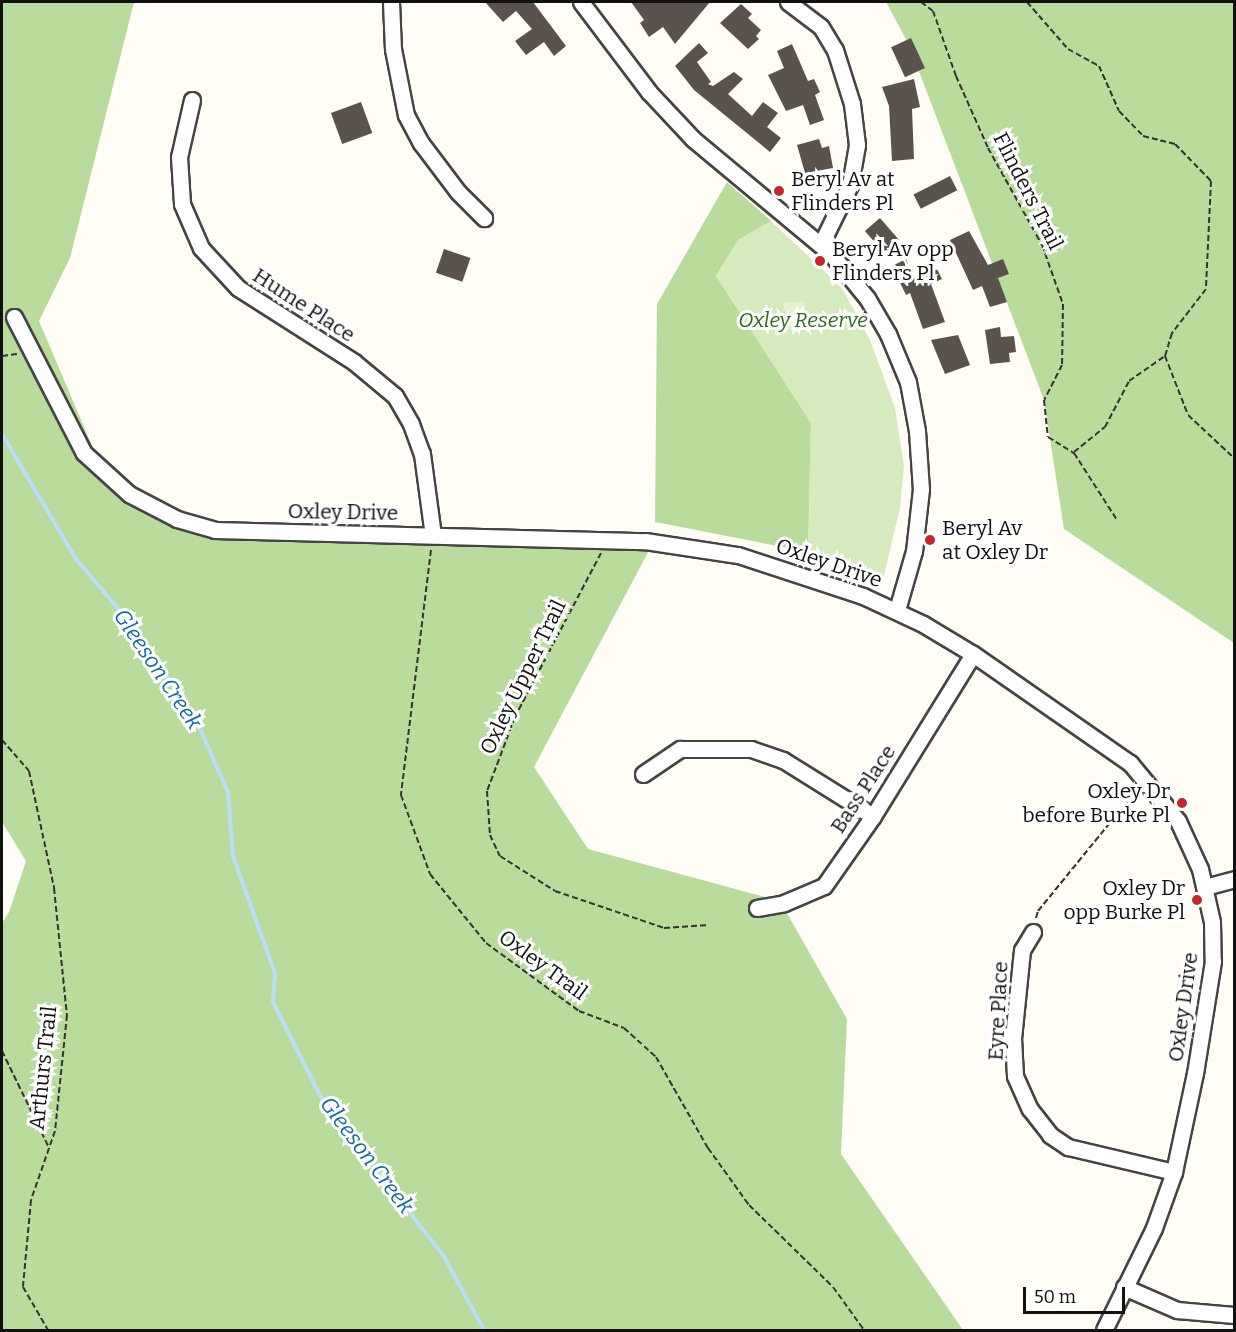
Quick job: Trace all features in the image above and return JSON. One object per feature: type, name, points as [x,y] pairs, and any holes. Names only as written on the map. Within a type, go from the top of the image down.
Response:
[{"type":"street","points":[[391,2],[393,49],[406,115],[458,192],[484,218]]},
{"type":"street","points":[[581,2],[649,92],[693,139],[821,244],[867,298],[888,334],[908,382],[917,431],[921,489],[916,543],[897,610]]},
{"type":"street","points":[[789,2],[821,27],[835,50],[852,104],[857,145],[850,185],[821,244]]},
{"type":"street","name":"Hume Place","points":[[192,100],[179,157],[182,204],[201,248],[238,288],[354,362],[395,396],[422,454],[433,535]]},
{"type":"street","name":"Oxley Drive","points":[[14,317],[28,349],[84,453],[129,494],[177,519],[215,530],[608,540],[692,545],[738,555],[796,571],[897,610],[973,654],[1106,744],[1146,779],[1178,821],[1205,887],[1212,922],[1213,961],[1194,1083],[1174,1172],[1154,1228],[1104,1330]]},
{"type":"street","name":"Bass Place","points":[[757,908],[784,903],[824,886],[873,816],[973,654]]},
{"type":"street","points":[[643,774],[680,749],[751,749],[783,760],[873,816]]},
{"type":"street","points":[[1205,887],[1234,879]]},
{"type":"street","name":"Eyre Place","points":[[1033,932],[1022,950],[1013,1038],[1016,1076],[1030,1109],[1050,1135],[1068,1147],[1174,1172]]},
{"type":"street","points":[[1124,1287],[1176,1310],[1234,1316]]},
{"type":"path","name":"Flinders Trail","points":[[921,2],[933,11],[956,76],[988,147],[1042,245],[1063,304],[1062,365],[1044,400],[1048,437],[1074,453],[1117,520]]},
{"type":"path","points":[[1027,2],[1068,49],[1099,66],[1119,111],[1143,136],[1175,144],[1211,181],[1206,289],[1172,333],[1165,356],[1188,415],[1234,458]]},
{"type":"path","points":[[2,356],[28,349]]},
{"type":"path","points":[[1074,453],[1105,427],[1129,381],[1165,356]]},
{"type":"path","name":"Oxley Trail","points":[[433,535],[401,795],[430,874],[486,944],[579,1011],[624,1028],[656,1057],[708,1148],[749,1205],[833,1287],[864,1330]]},
{"type":"path","name":"Oxley Upper Trail","points":[[608,540],[515,717],[487,791],[490,835],[500,856],[555,891],[664,928],[709,925]]},
{"type":"path","name":"Arthurs Trail","points":[[2,740],[29,771],[54,888],[67,1015],[55,1131],[31,1200],[23,1287],[48,1330]]},
{"type":"path","points":[[1033,932],[1038,911],[1146,779]]},
{"type":"path","points":[[2,1051],[49,1148]]},
{"type":"green space","points":[[2,2],[134,2],[70,258],[39,321],[93,448],[138,495],[208,530],[653,543],[534,767],[588,849],[780,901],[847,1019],[841,1154],[963,1330],[2,1330],[2,923],[9,912],[26,861],[2,822]]},
{"type":"green space","points":[[886,2],[1234,2],[1234,643],[1064,529],[1044,400],[909,45]]},
{"type":"green space","points":[[727,182],[771,221],[738,240],[716,276],[811,423],[808,552],[655,522],[657,304]]},
{"type":"green space","name":"Oxley Reserve","points":[[771,221],[842,288],[870,340],[895,408],[904,466],[900,508],[883,579],[808,552],[811,423],[716,276],[738,240]]},
{"type":"green space","points":[[803,301],[808,324],[789,327],[783,303]]},
{"type":"building","points":[[485,2],[533,2],[566,46],[554,56],[544,42],[526,55],[515,41],[532,29],[516,11],[503,22]]},
{"type":"building","points":[[631,2],[710,2],[675,44],[663,27],[649,37],[640,23],[644,20]]},
{"type":"building","points":[[741,4],[752,14],[748,18],[761,30],[756,36],[759,39],[748,49],[720,23]]},
{"type":"building","points":[[911,38],[925,68],[905,77],[891,47]]},
{"type":"building","points":[[699,43],[708,53],[697,62],[711,82],[708,84],[713,86],[734,72],[743,79],[728,94],[752,116],[763,102],[778,113],[767,127],[781,138],[770,152],[694,90],[675,66]]},
{"type":"building","points":[[792,44],[808,81],[814,79],[820,92],[815,95],[824,120],[810,125],[803,105],[786,111],[768,75],[784,68],[777,51]]},
{"type":"building","points":[[914,79],[920,107],[912,109],[914,159],[892,161],[889,106],[882,87]]},
{"type":"building","points":[[361,102],[372,133],[342,144],[331,113]]},
{"type":"building","points":[[819,139],[822,148],[829,146],[833,168],[805,173],[797,145]]},
{"type":"building","points":[[950,176],[957,190],[921,209],[913,195]]},
{"type":"building","points":[[880,218],[899,240],[884,253],[865,231]]},
{"type":"building","points":[[969,231],[988,265],[1003,259],[1009,274],[998,278],[1007,302],[990,307],[982,286],[973,290],[950,240]]},
{"type":"building","points":[[444,249],[470,258],[462,282],[436,273]]},
{"type":"building","points":[[906,259],[911,273],[930,265],[933,271],[937,269],[942,279],[931,284],[945,322],[923,329],[910,293],[906,295],[892,266]]},
{"type":"building","points":[[1000,327],[1001,337],[1014,336],[1016,352],[1009,353],[1010,362],[990,364],[985,330]]},
{"type":"building","points":[[958,335],[970,365],[945,374],[931,340]]},
{"type":"waterway","name":"Gleeson Creek","points":[[2,434],[76,559],[139,633],[197,722],[228,792],[233,856],[275,973],[273,1002],[325,1105],[443,1255],[484,1330]]},
{"type":"place","name":"Beryl Av at Flinders Pl","points":[[779,191]]},
{"type":"place","name":"Beryl Av opp Flinders Pl","points":[[820,261]]},
{"type":"place","name":"Beryl Av at Oxley Dr","points":[[930,540]]},
{"type":"place","name":"Oxley Dr before Burke Pl","points":[[1182,803]]},
{"type":"place","name":"Oxley Dr opp Burke Pl","points":[[1197,900]]}]
